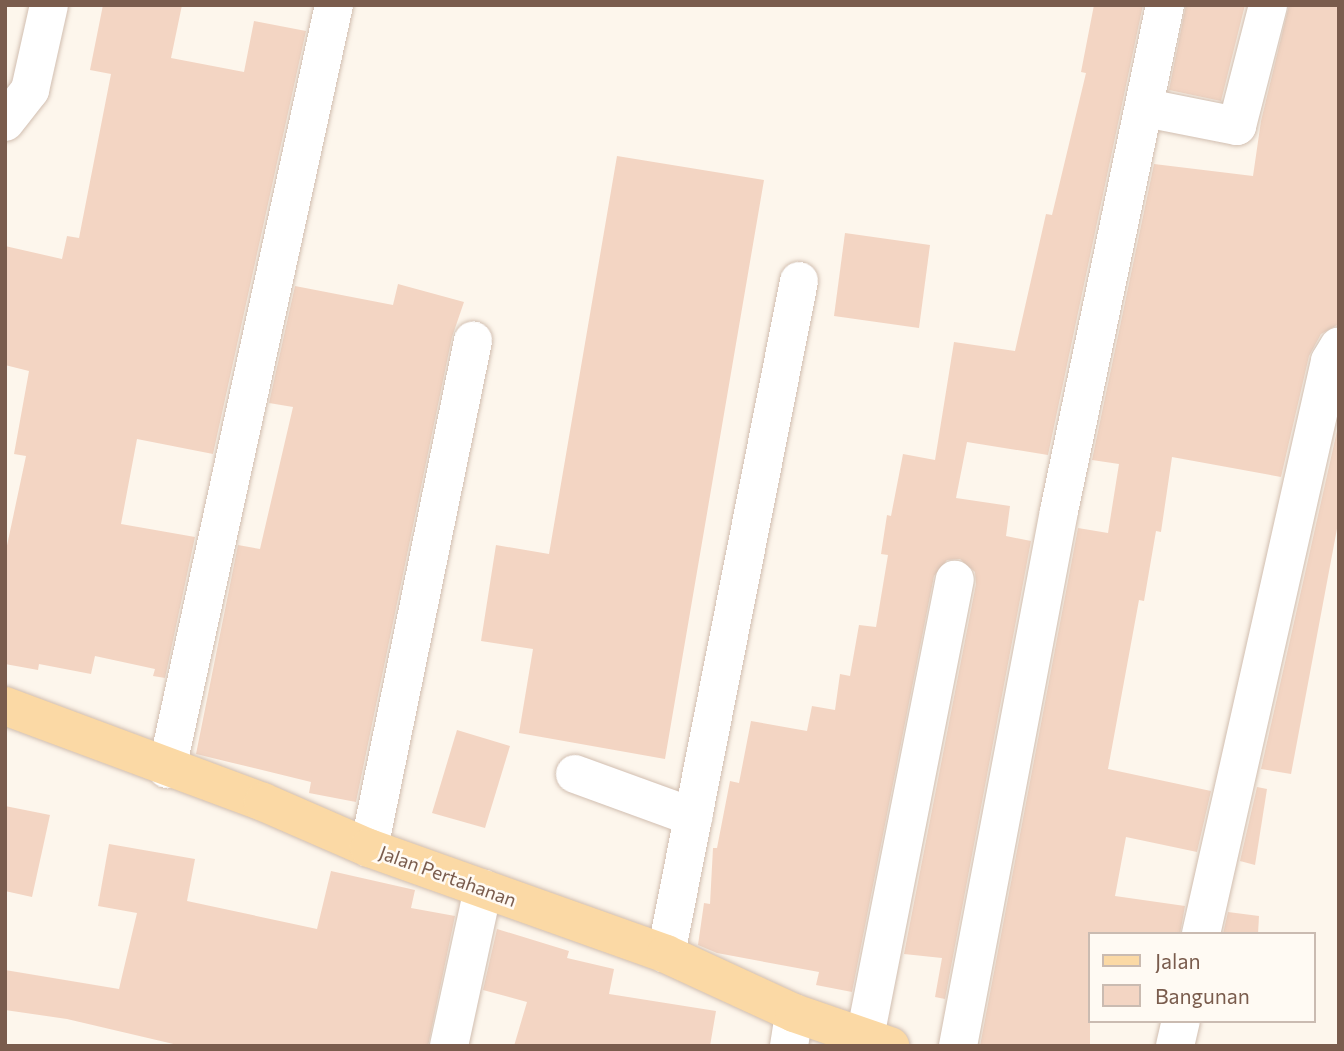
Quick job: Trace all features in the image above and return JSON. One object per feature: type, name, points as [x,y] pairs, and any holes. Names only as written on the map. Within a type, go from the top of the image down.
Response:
[{"type":"main road","name":"Jalan Pertahanan","points":[[5,706],[167,769],[263,802],[369,848],[666,954],[792,1029],[878,1041]]},
{"type":"street","points":[[5,122],[30,90],[49,5]]},
{"type":"street","points":[[167,769],[334,5]]},
{"type":"street","points":[[958,1046],[1059,511],[1146,108],[1165,5]]},
{"type":"street","points":[[1146,108],[1237,126],[1268,5]]},
{"type":"street","points":[[666,954],[799,281]]},
{"type":"street","points":[[369,848],[473,341]]},
{"type":"street","points":[[1201,932],[1331,362],[1339,346]]},
{"type":"street","points":[[878,1041],[955,580]]},
{"type":"street","points":[[575,774],[693,817]]},
{"type":"street","points":[[449,1046],[483,889]]},
{"type":"street","points":[[1175,1046],[1181,1023]]},
{"type":"building","points":[[103,5],[182,5],[171,58],[244,72],[254,21],[306,31],[213,454],[137,439],[121,524],[195,537],[165,678],[153,676],[155,669],[95,656],[91,674],[39,664],[38,670],[5,664],[5,555],[26,456],[14,454],[29,371],[5,365],[5,246],[62,259],[67,236],[79,238],[111,74],[90,70]]},
{"type":"building","points":[[1094,5],[1143,5],[1048,455],[967,442],[956,498],[1010,506],[1006,536],[1031,541],[945,999],[935,997],[942,958],[904,954],[976,584],[975,572],[960,559],[947,560],[934,576],[852,992],[816,985],[819,972],[717,953],[698,945],[704,903],[710,904],[713,848],[717,848],[730,781],[739,783],[751,721],[807,731],[812,706],[835,710],[840,674],[850,676],[859,625],[876,627],[888,555],[881,554],[887,515],[891,516],[903,454],[935,460],[954,342],[1015,351],[1046,214],[1052,215],[1086,73],[1081,72]]},
{"type":"building","points":[[1186,5],[1245,5],[1221,101],[1169,90]]},
{"type":"building","points":[[1289,5],[1339,5],[1339,324],[1321,334],[1309,356],[1281,477],[1172,457],[1161,532],[1156,531],[1144,601],[1139,600],[1108,769],[1211,791],[1197,852],[1126,837],[1115,896],[1185,906],[1180,932],[1088,932],[1090,1046],[980,1046],[1078,528],[1108,533],[1119,464],[1092,460],[1154,164],[1253,176],[1261,121]]},
{"type":"building","points":[[617,156],[764,180],[665,759],[519,733],[533,649],[481,641],[496,545],[549,554]]},
{"type":"building","points":[[845,233],[930,245],[919,328],[834,316]]},
{"type":"building","points":[[398,284],[464,302],[452,337],[356,802],[309,793],[311,782],[196,754],[238,545],[260,549],[293,407],[269,403],[295,286],[393,305]]},
{"type":"building","points":[[1339,422],[1339,518],[1291,774],[1261,769]]},
{"type":"building","points":[[457,730],[510,746],[485,828],[432,813]]},
{"type":"building","points":[[1257,787],[1267,789],[1255,865],[1240,861]]},
{"type":"building","points":[[5,806],[50,815],[32,897],[5,891]]},
{"type":"building","points":[[109,844],[195,859],[187,901],[317,929],[331,871],[415,890],[411,908],[455,916],[428,1046],[182,1046],[67,1019],[5,1010],[5,970],[119,989],[137,913],[98,906]]},
{"type":"building","points":[[1228,912],[1259,916],[1258,932],[1223,932]]},
{"type":"building","points":[[497,929],[569,951],[567,958],[614,969],[609,994],[716,1011],[710,1046],[514,1046],[527,1002],[483,990]]}]
